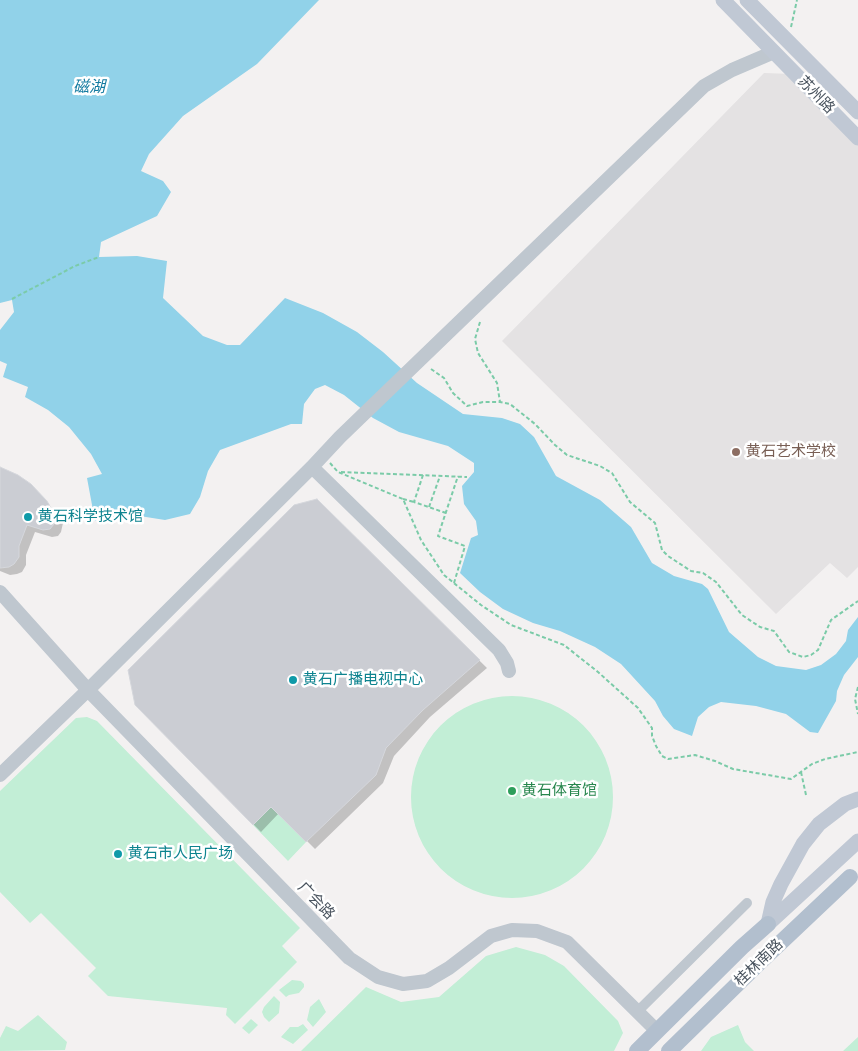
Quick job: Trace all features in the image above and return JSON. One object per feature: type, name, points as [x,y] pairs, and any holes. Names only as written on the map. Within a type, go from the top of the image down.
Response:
[{"type":"main road","name":"苏州路","points":[[723,0],[858,138]]},
{"type":"main road","name":"苏州路","points":[[746,0],[858,112]]},
{"type":"main road","points":[[768,924],[773,902],[803,844],[818,824],[845,804],[858,799]]},
{"type":"main road","points":[[768,924],[858,841]]},
{"type":"main road","name":"桂林南路","points":[[670,1051],[758,963],[855,872]]},
{"type":"main road","name":"桂林南路","points":[[637,1051],[768,924]]},
{"type":"street","points":[[0,775],[88,690],[340,437],[427,362],[704,86],[732,70],[774,52]]},
{"type":"street","points":[[312,467],[499,650],[505,659],[509,671]]},
{"type":"street","name":"广会路","points":[[0,592],[88,690],[349,958],[378,977],[403,984],[426,980],[449,968],[491,936],[512,930],[537,931],[567,942],[656,1031]]},
{"type":"street","points":[[638,1011],[747,903]]},
{"type":"path","points":[[787,41],[797,0]]},
{"type":"path","points":[[12,300],[75,266],[99,257]]},
{"type":"path","points":[[480,322],[476,339],[478,353],[496,383],[500,402]]},
{"type":"path","points":[[427,362],[444,378],[453,394],[467,406],[484,402],[510,404],[525,415],[566,455],[600,466],[612,473],[630,502],[655,523],[662,550],[691,571],[703,573],[716,582],[742,615],[760,627],[774,631],[789,652],[803,657],[811,655],[818,650],[831,620],[858,601]]},
{"type":"path","points":[[331,465],[338,472],[403,499],[446,513]]},
{"type":"path","points":[[338,472],[467,477]]},
{"type":"path","points":[[414,502],[423,475]]},
{"type":"path","points":[[429,507],[440,476]]},
{"type":"path","points":[[454,583],[465,546],[438,536],[458,476]]},
{"type":"path","points":[[403,499],[421,540],[444,575],[481,605],[511,625],[564,645],[598,672],[638,708],[652,728],[652,736],[662,756],[668,759],[695,755],[733,769],[791,779],[812,764],[825,758],[858,752]]},
{"type":"path","points":[[858,687],[855,699],[858,714]]},
{"type":"path","points":[[801,772],[806,795]]},
{"type":"shaded area","name":"黄石艺术学校","points":[[764,73],[792,74],[858,141],[858,567],[847,578],[830,563],[776,614],[502,341]]},
{"type":"green space","name":"黄石体育馆","points":[[502,696],[522,696],[551,703],[584,725],[606,758],[613,787],[613,807],[606,836],[584,869],[551,891],[522,898],[502,898],[473,891],[440,869],[418,836],[411,807],[411,787],[418,758],[440,725],[473,703]]},
{"type":"green space","points":[[87,717],[97,721],[300,928],[282,946],[297,962],[235,1024],[226,1015],[227,1008],[108,996],[88,976],[96,968],[41,913],[30,923],[0,892],[0,791],[76,718]]},
{"type":"green space","points":[[271,807],[306,842],[288,861],[253,825]]},
{"type":"green space","points":[[516,947],[545,955],[564,966],[618,1021],[623,1033],[614,1051],[301,1051],[366,987],[401,1002],[439,997],[486,956]]},
{"type":"green space","points":[[292,980],[301,981],[304,987],[299,993],[286,997],[279,990]]},
{"type":"green space","points":[[274,996],[280,1002],[279,1013],[269,1022],[262,1012]]},
{"type":"green space","points":[[319,999],[326,1012],[313,1027],[307,1020],[310,1007]]},
{"type":"green space","points":[[38,1015],[67,1042],[65,1050],[0,1051],[0,1038],[6,1026],[18,1031]]},
{"type":"green space","points":[[251,1019],[258,1025],[249,1034],[242,1028]]},
{"type":"green space","points":[[303,1024],[308,1030],[293,1044],[281,1037],[290,1027],[298,1027]]},
{"type":"green space","points":[[738,1025],[745,1042],[754,1051],[701,1051],[711,1037]]},
{"type":"green space","points":[[858,1037],[858,1051],[843,1051]]},
{"type":"water","name":"磁湖","points":[[0,0],[319,0],[257,64],[183,116],[149,154],[141,171],[163,181],[171,192],[157,216],[101,242],[99,257],[137,256],[167,261],[163,298],[203,336],[227,345],[240,345],[285,298],[323,313],[357,332],[383,352],[417,383],[463,414],[502,418],[520,424],[534,437],[556,476],[600,500],[631,527],[652,563],[674,576],[702,584],[708,589],[729,632],[758,657],[776,666],[806,670],[821,665],[836,654],[846,641],[848,630],[858,617],[858,657],[844,675],[837,691],[836,701],[818,733],[810,732],[786,714],[756,706],[721,702],[709,707],[698,717],[692,736],[674,729],[663,716],[655,701],[621,664],[595,647],[503,609],[480,592],[460,573],[471,538],[478,535],[476,521],[464,504],[462,486],[474,472],[474,463],[448,446],[399,432],[373,418],[344,395],[325,385],[315,389],[304,404],[302,424],[291,424],[220,450],[208,471],[200,497],[190,514],[165,520],[127,514],[95,521],[87,478],[102,474],[91,454],[69,427],[48,410],[25,397],[28,387],[3,377],[7,364],[0,361],[0,330],[14,312],[12,300],[0,303]]},
{"type":"building","name":"黄石科学技术馆","points":[[0,467],[18,475],[31,484],[47,501],[55,515],[54,524],[50,529],[43,530],[27,525],[19,546],[19,557],[9,567],[0,568]]},
{"type":"building","name":"黄石广播电视中心","points":[[317,499],[480,660],[423,710],[386,748],[376,775],[306,842],[271,807],[253,825],[135,705],[128,670],[294,505]]},
{"type":"place","name":"黄石艺术学校","points":[[736,452]]},
{"type":"place","name":"黄石科学技术馆","points":[[28,517]]},
{"type":"place","name":"黄石广播电视中心","points":[[293,680]]},
{"type":"place","name":"黄石体育馆","points":[[512,791]]},
{"type":"place","name":"黄石市人民广场","points":[[118,854]]}]
